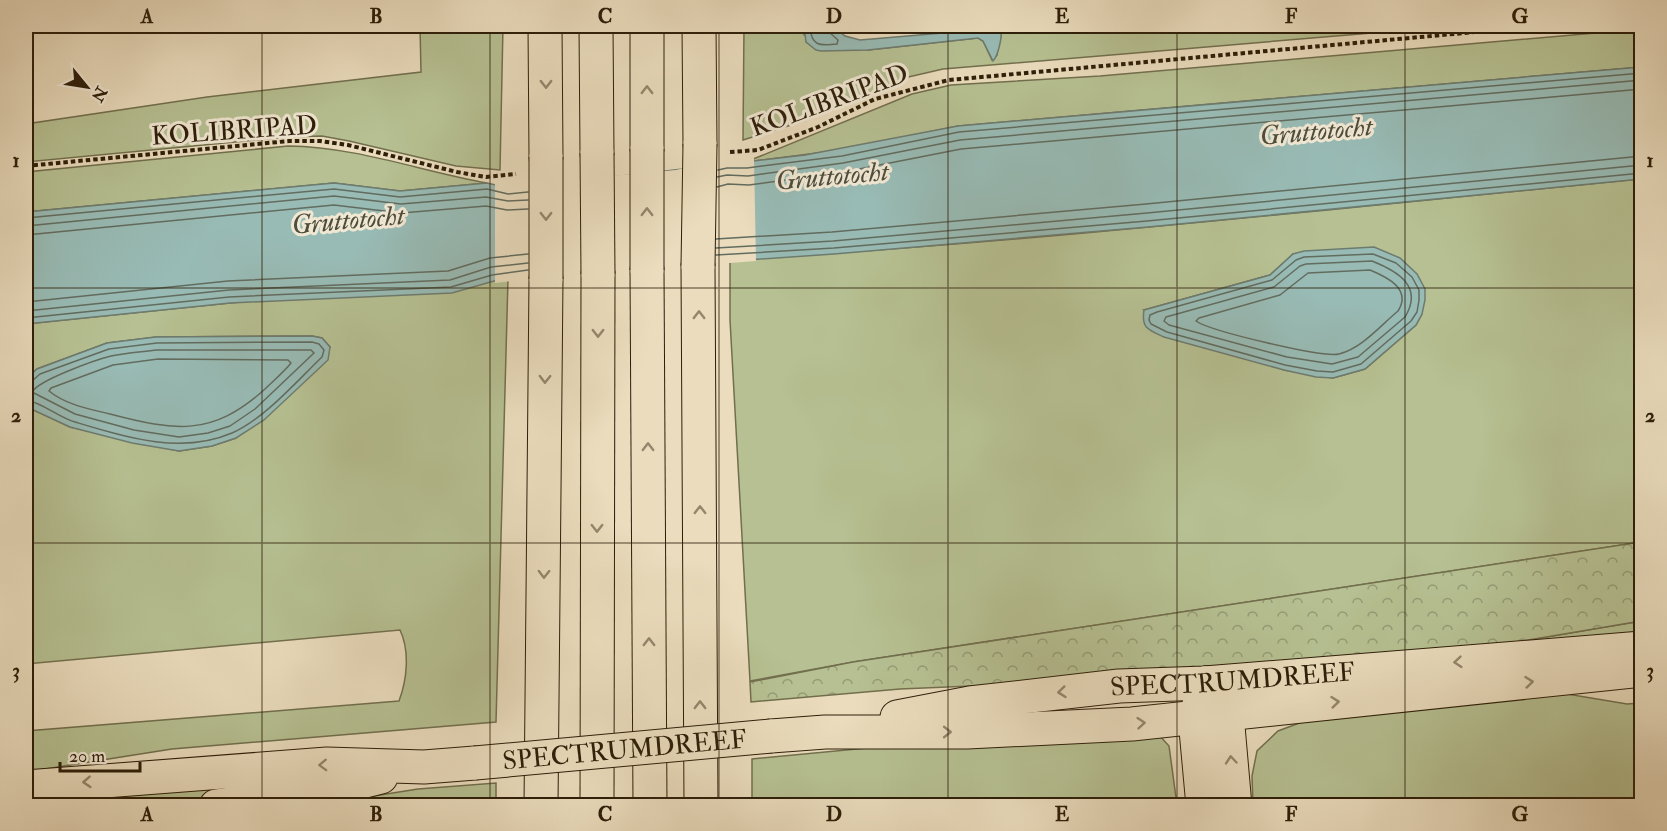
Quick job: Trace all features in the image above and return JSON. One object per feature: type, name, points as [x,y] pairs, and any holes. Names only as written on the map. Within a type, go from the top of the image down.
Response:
[{"type":"main road","points":[[541,806],[546,279],[534,165],[545,26]]},
{"type":"main road","points":[[596,26],[597,806]]},
{"type":"main road","points":[[647,26],[650,806]]},
{"type":"main road","points":[[699,26],[711,149],[698,266],[701,806]]},
{"type":"main road","name":"SPECTRUMDREEF","points":[[825,732],[970,703],[1119,686],[1204,683],[1641,648]]},
{"type":"main road","name":"SPECTRUMDREEF","points":[[26,787],[327,764],[424,767],[825,732],[967,732],[1132,724],[1641,670]]},
{"type":"main road","points":[[1204,683],[1235,806]]},
{"type":"main road","points":[[1203,806],[1211,717]]},
{"type":"main road","name":"SPECTRUMDREEF","points":[[216,806],[333,789],[424,767]]},
{"type":"path","name":"KOLIBRIPAD","points":[[711,149],[758,150],[818,128],[875,99],[949,80],[1541,26]]},
{"type":"path","name":"KOLIBRIPAD","points":[[26,166],[289,141],[320,141],[348,145],[486,177],[534,165]]},
{"type":"green space","points":[[420,26],[503,26],[500,170],[456,166],[322,136],[288,137],[26,162],[26,124],[207,97],[421,72]]},
{"type":"green space","points":[[744,26],[804,26],[804,35],[868,50],[978,38],[983,41],[992,60],[997,55],[1001,31],[1062,26],[1456,26],[943,69],[904,78],[804,121],[743,140]]},
{"type":"green space","points":[[1641,29],[1641,67],[958,126],[841,150],[746,162],[912,94],[951,85],[1100,76]]},
{"type":"green space","points":[[288,146],[314,147],[364,155],[487,183],[400,191],[334,183],[26,212],[26,172]]},
{"type":"green space","points":[[1641,179],[1641,542],[853,662],[750,681],[730,320],[730,260],[1072,234]],"holes":[[[1293,254],[1422,314],[1416,325],[1365,369],[1333,378],[1284,370],[1144,310],[1270,275]]]},
{"type":"green space","points":[[508,279],[496,722],[172,749],[26,772],[26,731],[399,701],[404,684],[406,656],[400,630],[26,664],[26,404],[29,408],[70,427],[179,451],[212,446],[236,438],[330,347],[322,338],[312,336],[156,337],[107,343],[37,369],[26,379],[26,324],[230,303]]},
{"type":"green space","points":[[1641,542],[1641,621],[1481,648],[1141,679],[900,689],[751,702],[750,682],[853,662]]},
{"type":"green space","points":[[1641,621],[1641,640],[1481,648]]},
{"type":"green space","points":[[1561,693],[1627,704],[1641,703],[1641,805],[1253,806],[1252,776],[1257,751],[1278,731],[1302,722]]},
{"type":"green space","points":[[1159,735],[1169,746],[1177,805],[752,805],[752,759],[983,737]]},
{"type":"green space","points":[[270,776],[267,797],[196,805],[26,806],[26,797]]},
{"type":"green space","points":[[496,783],[496,805],[310,806],[418,789]]},
{"type":"water","points":[[804,26],[833,26],[845,36],[860,40],[990,29],[1001,31],[1001,34],[998,51],[993,61],[983,41],[978,38],[868,50],[821,51],[806,42]]},
{"type":"water","name":"Gruttotocht","points":[[1641,67],[1641,179],[1148,227],[834,254],[559,273],[494,281],[452,293],[230,303],[26,324],[26,212],[334,183],[400,191],[487,183],[509,188],[805,155],[958,126]]},
{"type":"water","points":[[1374,247],[1400,258],[1417,274],[1425,289],[1425,300],[1422,314],[1416,325],[1365,369],[1333,378],[1316,377],[1164,337],[1145,325],[1144,310],[1270,275],[1293,254],[1304,251]]},
{"type":"water","points":[[312,336],[322,338],[330,347],[328,360],[264,420],[236,438],[212,446],[179,451],[132,443],[70,427],[29,408],[26,404],[26,379],[37,369],[107,343],[156,337]]},
{"type":"pier","points":[[726,158],[754,158],[756,261],[495,283],[495,182],[509,185],[676,170]]}]
